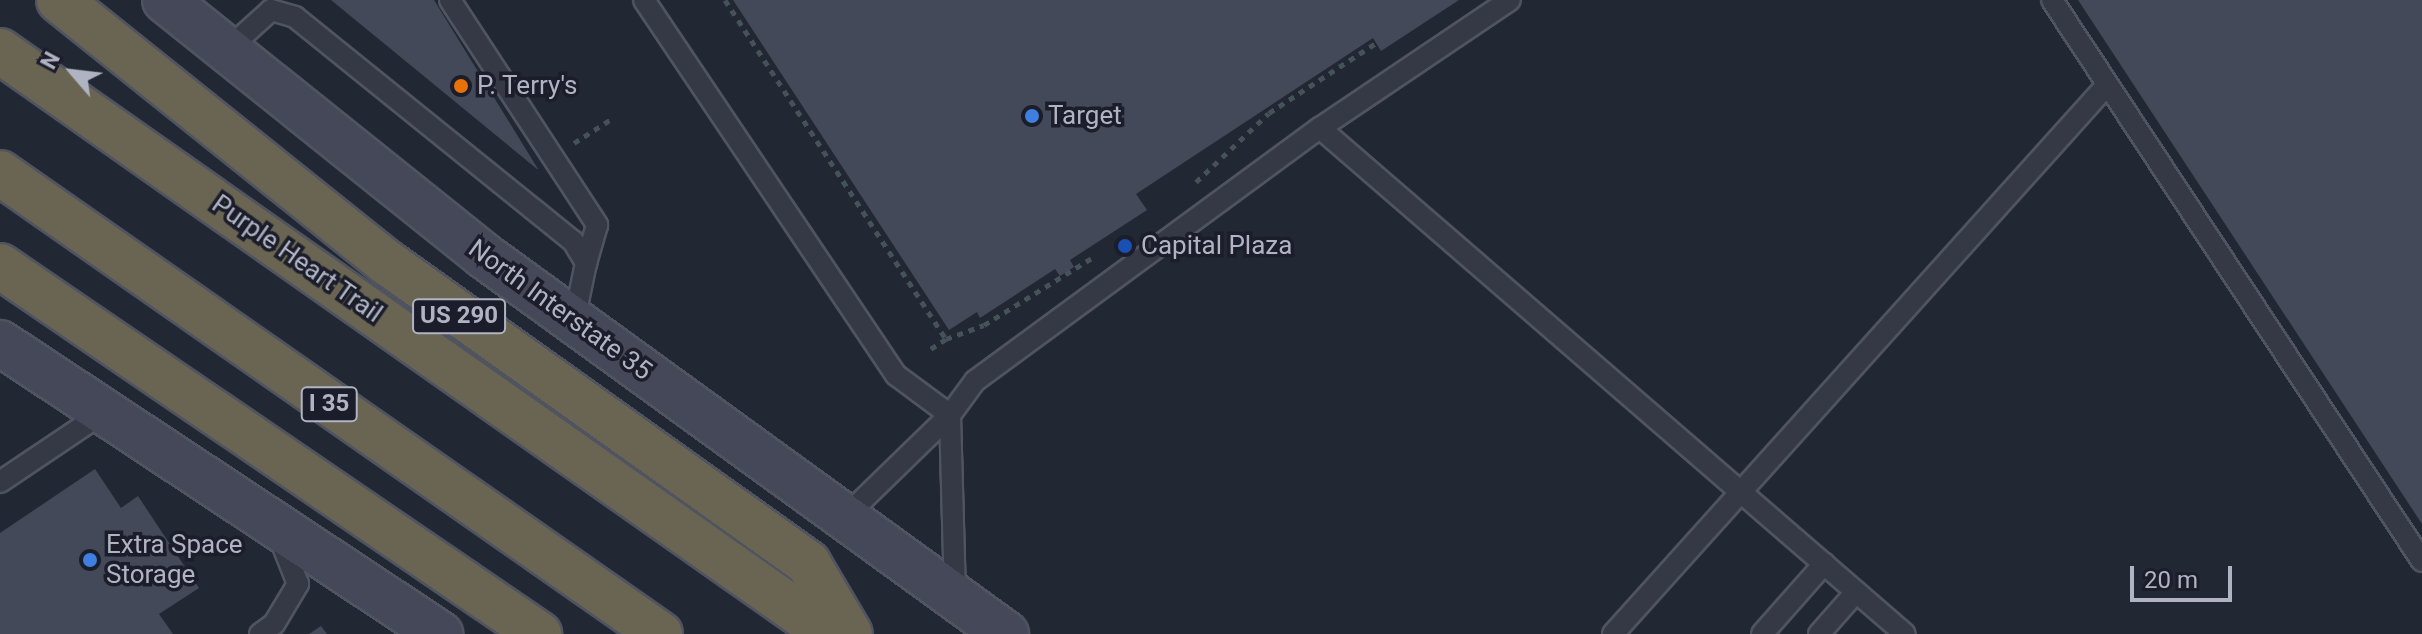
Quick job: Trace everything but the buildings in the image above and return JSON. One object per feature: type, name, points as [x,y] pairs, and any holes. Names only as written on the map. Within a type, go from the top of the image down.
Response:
[{"type":"highway","name":"US 290","points":[[59,0],[389,264],[808,563],[850,634]]},
{"type":"highway","name":"Purple Heart Trail","points":[[0,51],[829,634]]},
{"type":"highway","name":"I 35","points":[[0,173],[660,634]]},
{"type":"highway","points":[[0,266],[539,634]]},
{"type":"main road","name":"North Interstate 35","points":[[176,3],[228,49],[483,255],[1006,634]]},
{"type":"main road","points":[[0,343],[440,634]]},
{"type":"lane","points":[[450,0],[597,225],[574,321]]},
{"type":"lane","points":[[644,0],[896,375],[950,415]]},
{"type":"lane","points":[[846,516],[950,415],[975,381],[1320,128],[1510,0]]},
{"type":"lane","points":[[2052,0],[2422,561]]},
{"type":"lane","points":[[228,49],[276,5],[295,17],[573,241],[586,263]]},
{"type":"lane","points":[[1613,634],[2107,85]]},
{"type":"lane","points":[[1320,128],[1905,634]]},
{"type":"lane","points":[[0,482],[104,412]]},
{"type":"lane","points":[[950,415],[955,597]]},
{"type":"lane","points":[[260,634],[274,624],[298,584],[276,525]]},
{"type":"lane","points":[[1762,634],[1824,564]]},
{"type":"lane","points":[[1819,634],[1856,592]]},
{"type":"path","points":[[725,0],[946,339]]},
{"type":"path","points":[[1193,185],[1269,113],[1376,43]]},
{"type":"path","points":[[581,138],[613,118]]},
{"type":"path","points":[[929,350],[946,339],[984,325],[1102,251]]},
{"type":"place","name":"P. Terry's","points":[[461,86]]},
{"type":"place","name":"Target","points":[[1032,116]]},
{"type":"place","name":"Capital Plaza","points":[[1125,246]]},
{"type":"place","name":"Extra Space Storage","points":[[90,560]]}]
